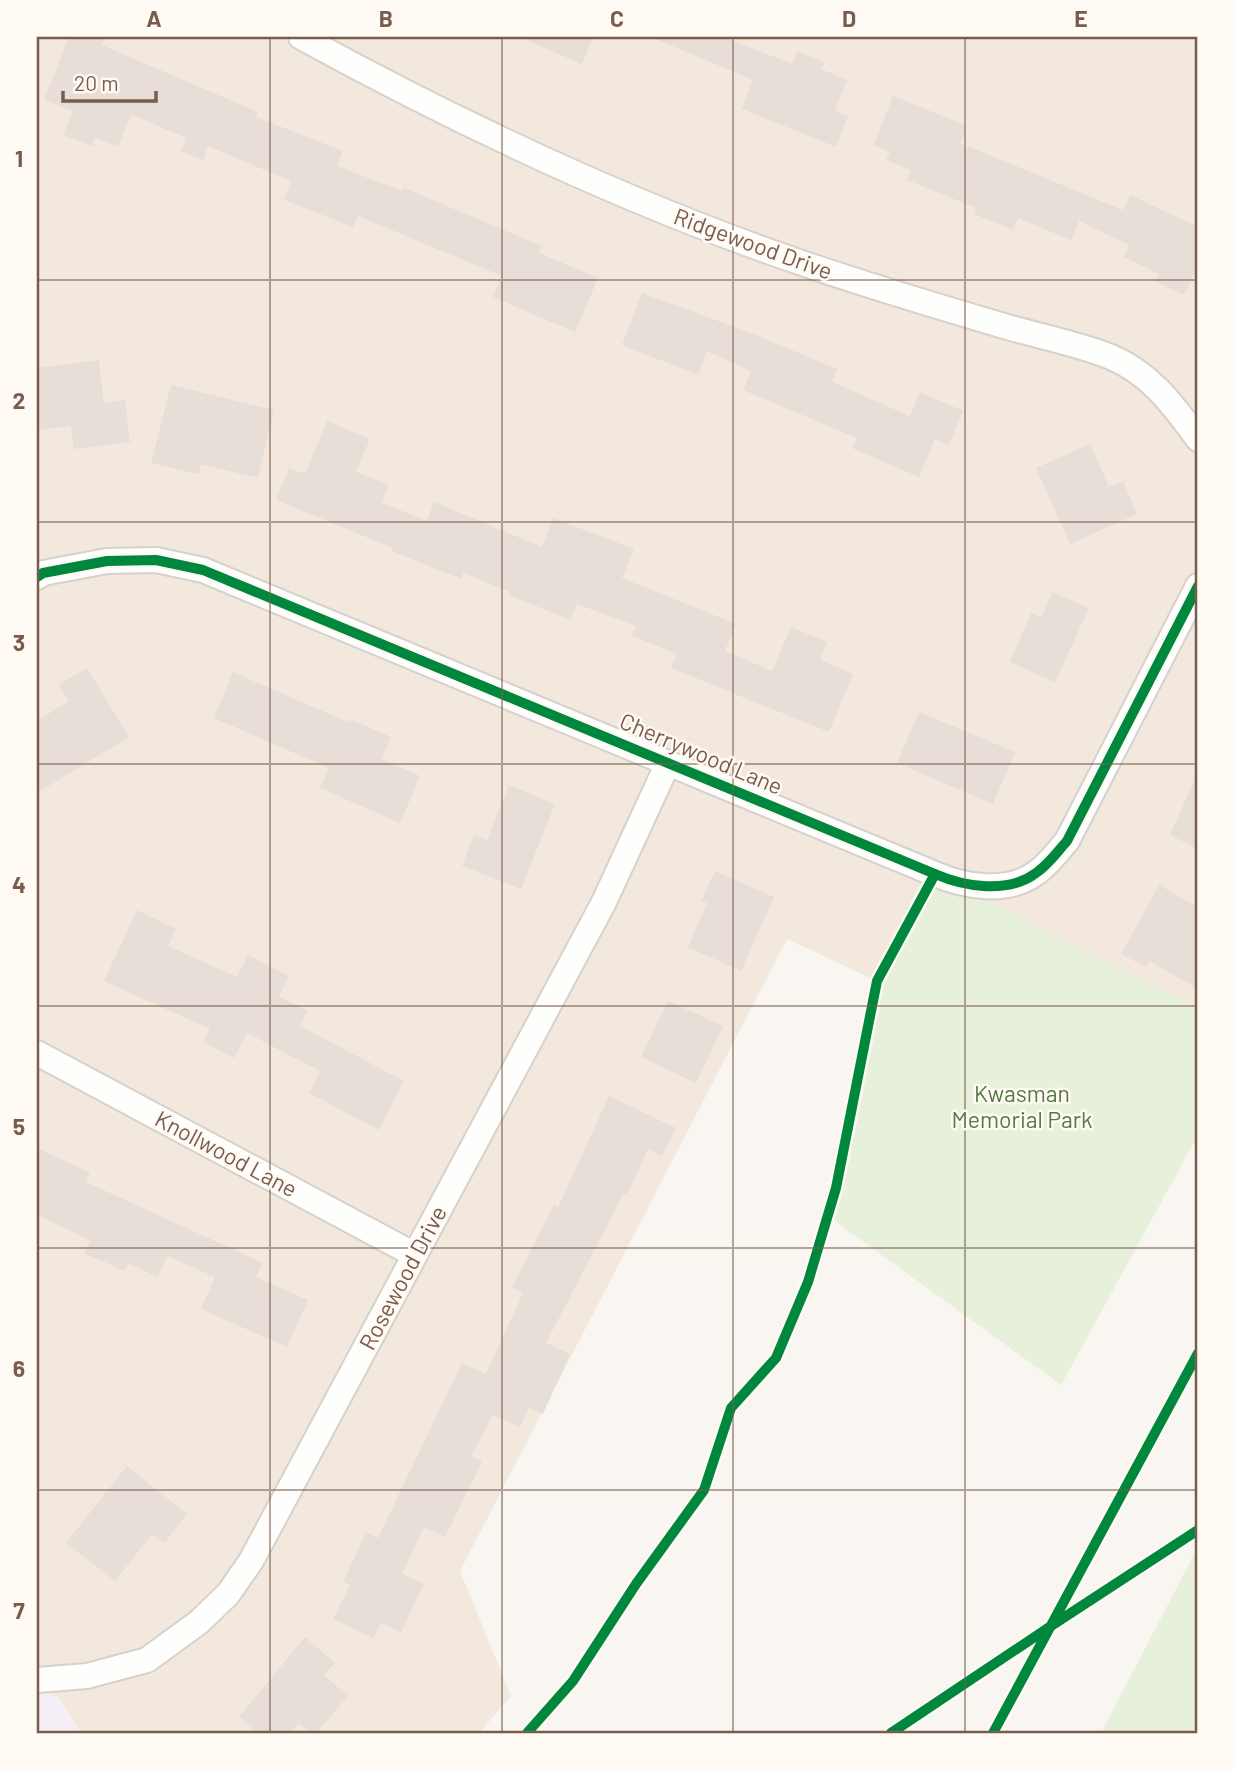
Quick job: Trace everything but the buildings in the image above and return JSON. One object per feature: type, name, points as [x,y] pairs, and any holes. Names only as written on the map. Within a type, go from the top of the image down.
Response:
[{"type":"street","name":"Ridgewood Drive","points":[[302,37],[473,126],[679,217],[798,262],[891,293],[1110,356],[1153,383],[1167,397],[1198,439]]},
{"type":"street","name":"Cherrywood Lane","points":[[37,577],[43,573],[107,561],[156,560],[203,570],[956,883],[976,886],[1002,885],[1034,875],[1050,862],[1067,841],[1198,586]]},
{"type":"street","name":"Rosewood Drive","points":[[37,1680],[87,1675],[147,1660],[200,1622],[228,1594],[251,1561],[604,902],[668,763]]},
{"type":"street","name":"Knollwood Lane","points":[[37,1053],[415,1255]]},
{"type":"shaded area","points":[[37,37],[1198,37],[1198,1008],[935,875],[877,981],[787,939],[460,1571],[511,1696],[479,1733],[81,1733],[58,1697],[37,1691]]},
{"type":"shaded area","points":[[37,1691],[58,1696],[81,1733],[37,1733]]},
{"type":"green space","name":"Kwasman Memorial Park","points":[[935,874],[1198,1008],[1198,1135],[1061,1385],[828,1216],[877,981]]},
{"type":"green space","points":[[1198,1547],[1198,1733],[1101,1733]]},
{"type":"cycle path","points":[[37,577],[43,573],[107,561],[156,560],[203,570],[947,879],[986,886],[1000,886],[1025,880],[1045,866],[1067,841],[1198,586]]},
{"type":"cycle path","points":[[527,1733],[573,1681],[636,1584],[704,1490],[731,1408],[776,1358],[808,1282],[836,1188],[877,981],[935,874]]},
{"type":"cycle path","points":[[993,1733],[1198,1353]]},
{"type":"cycle path","points":[[891,1733],[1198,1530]]}]
